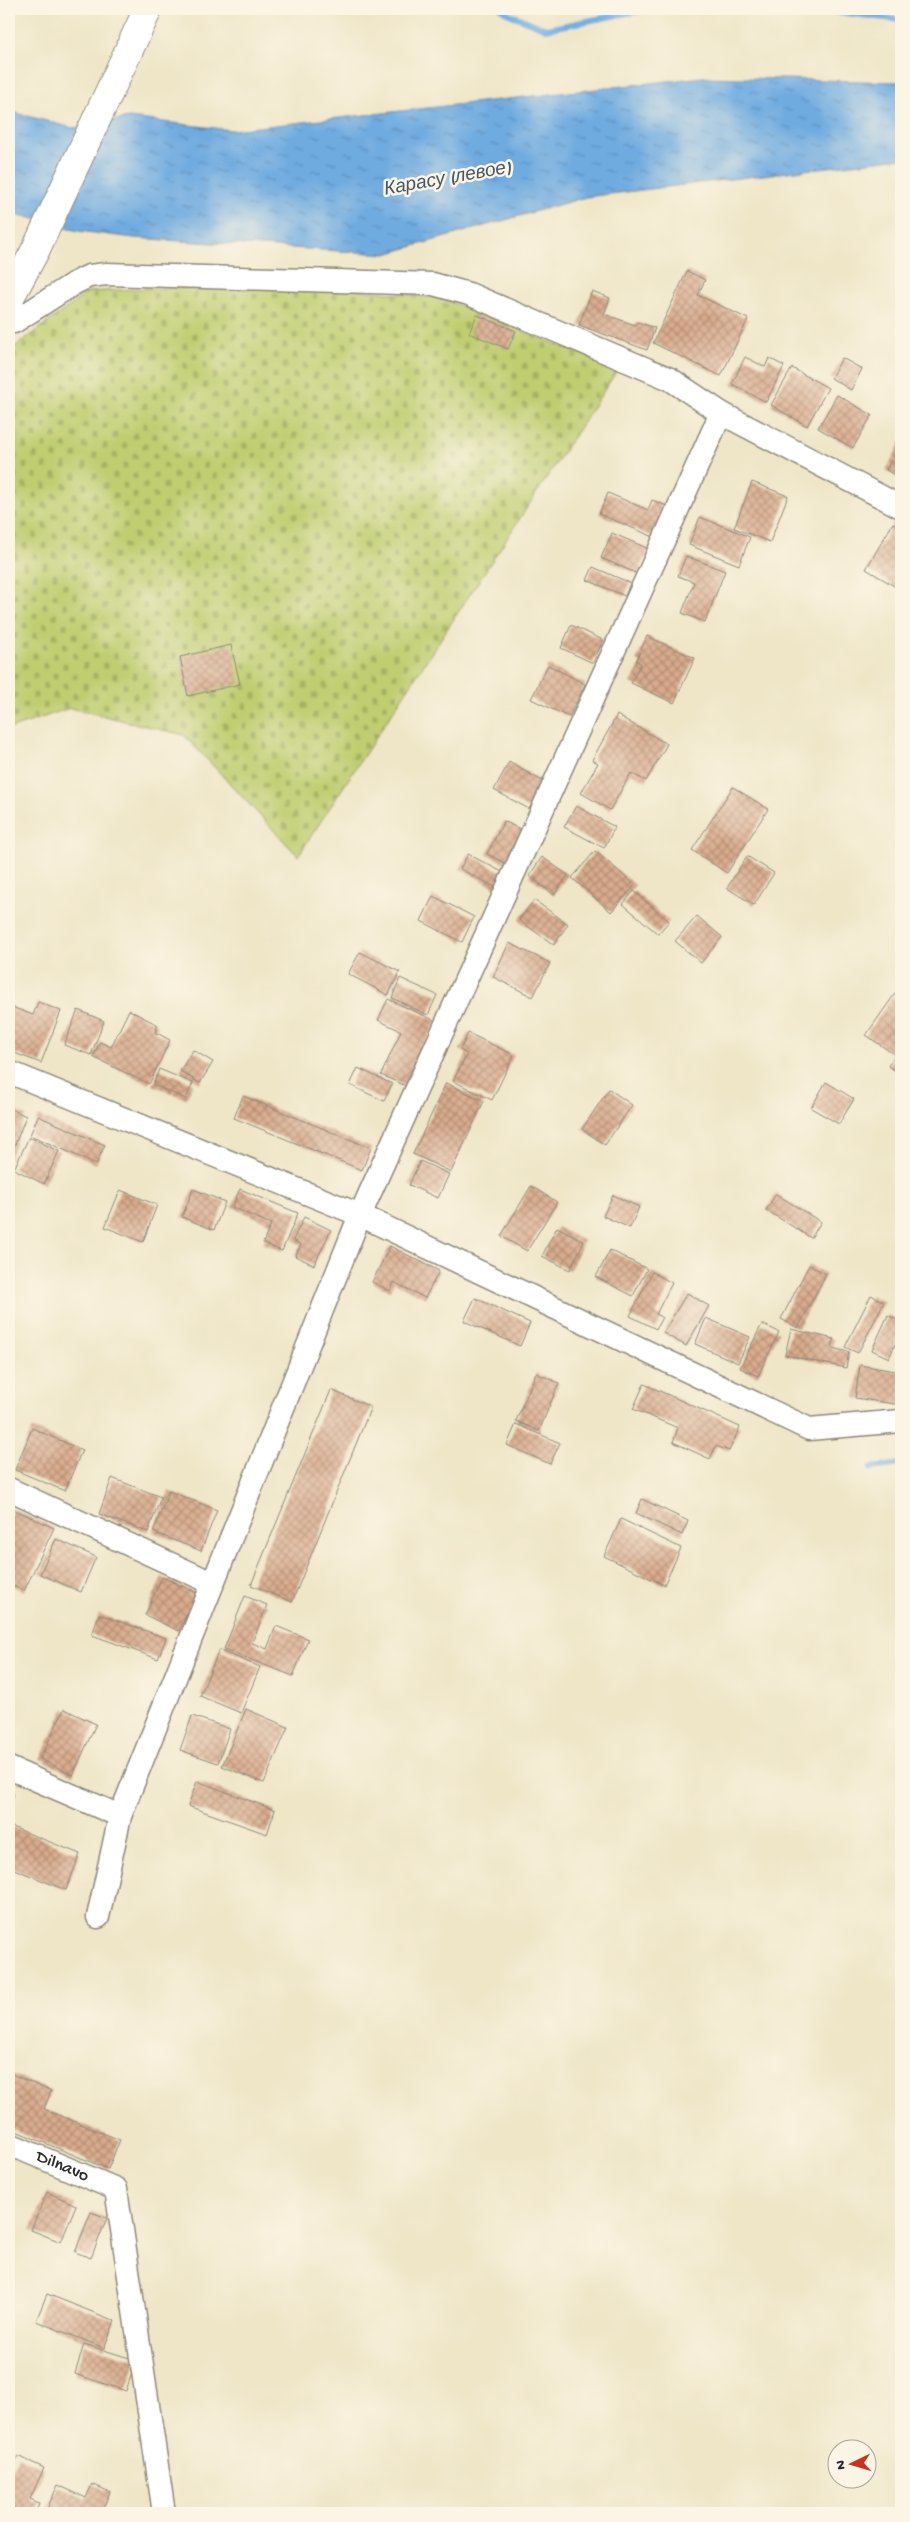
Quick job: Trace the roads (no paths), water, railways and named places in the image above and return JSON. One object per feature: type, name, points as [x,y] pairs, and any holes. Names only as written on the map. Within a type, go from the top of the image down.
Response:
[{"type":"street","points":[[9,299],[35,251],[148,9]]},
{"type":"street","points":[[9,322],[14,322],[89,276],[107,274],[433,284],[469,294],[670,379],[720,413],[901,507]]},
{"type":"street","points":[[98,1917],[120,1816],[360,1215],[720,413]]},
{"type":"street","points":[[9,1072],[360,1215],[809,1429],[901,1421]]},
{"type":"street","points":[[9,1489],[212,1583]]},
{"type":"street","points":[[9,1768],[120,1816]]},
{"type":"street","name":"Dilnavo","points":[[9,2144],[116,2189],[164,2513]]},
{"type":"water","name":"Карасу (левое)","points":[[703,77],[901,82],[901,158],[586,197],[386,254],[134,238],[78,231],[9,212],[9,111],[73,128],[129,118],[232,130]]},
{"type":"waterway","points":[[502,9],[509,14],[546,29],[649,9]]},
{"type":"waterway","points":[[811,9],[901,20]]},
{"type":"waterway","points":[[871,1468],[901,1464]]}]
